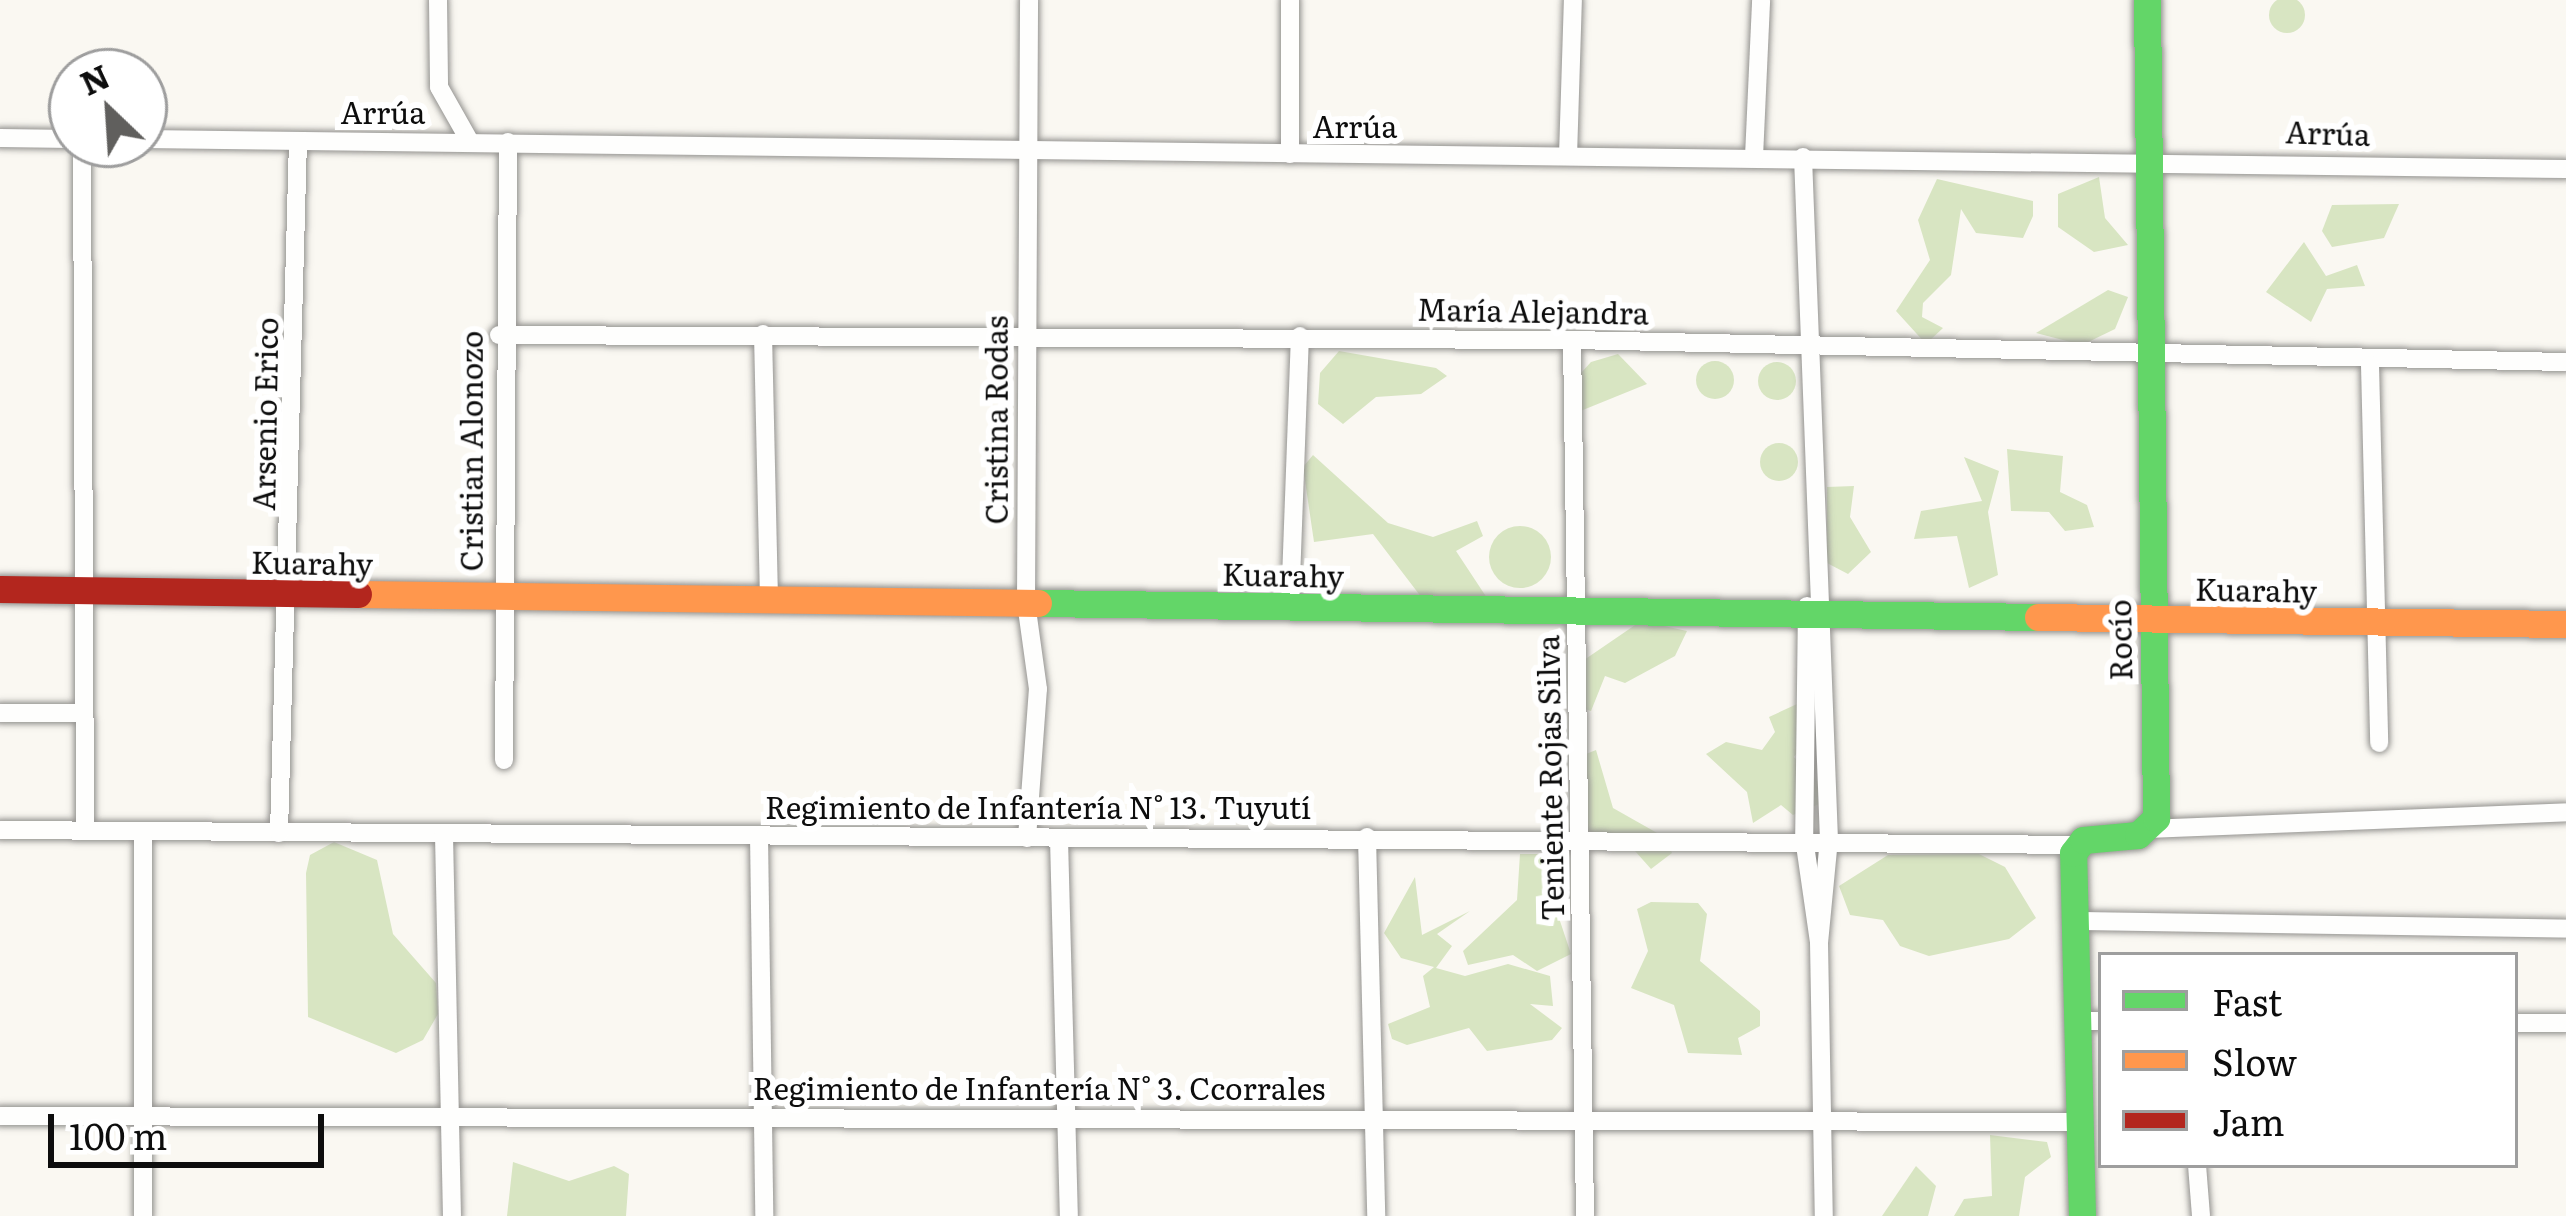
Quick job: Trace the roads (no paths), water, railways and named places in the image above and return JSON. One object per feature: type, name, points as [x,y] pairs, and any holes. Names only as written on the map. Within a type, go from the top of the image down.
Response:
[{"type":"street","points":[[438,0],[439,87],[469,140]]},
{"type":"street","name":"Cristina Rodas","points":[[1027,838],[1038,662],[1026,603],[1024,154],[1029,0]]},
{"type":"street","points":[[1290,0],[1290,154]]},
{"type":"street","points":[[1568,156],[1573,0]]},
{"type":"street","points":[[1754,157],[1761,0]]},
{"type":"street","name":"Rocío","points":[[2147,0],[2154,350],[2150,829]]},
{"type":"street","points":[[0,138],[48,139]]},
{"type":"street","name":"Arrúa","points":[[168,140],[469,140],[1024,154],[2152,157],[2566,169]]},
{"type":"street","name":"Arsenio Erico","points":[[279,833],[291,594],[298,140]]},
{"type":"street","name":"Cristian Alonozo","points":[[504,760],[499,335],[508,142]]},
{"type":"street","points":[[1803,157],[1814,607],[1829,838],[1819,942]]},
{"type":"street","points":[[82,168],[85,831]]},
{"type":"street","points":[[763,334],[770,601]]},
{"type":"street","name":"María Alejandra","points":[[499,335],[1572,340],[2154,350],[2370,365],[2566,362]]},
{"type":"street","points":[[1290,608],[1300,337]]},
{"type":"street","name":"Teniente Rojas Silva","points":[[1572,340],[1585,1216]]},
{"type":"street","points":[[2370,365],[2380,625],[2379,743]]},
{"type":"street","name":"Kuarahy","points":[[0,589],[1577,611],[1814,607],[2151,620],[2566,624]]},
{"type":"street","points":[[1814,607],[1804,838],[1819,942],[1824,1216]]},
{"type":"street","points":[[0,713],[83,713]]},
{"type":"street","points":[[2082,1216],[2078,1122],[2089,1021],[2075,921],[2076,845],[2150,829],[2566,812]]},
{"type":"street","name":"Regimiento de Infantería N° 13. Tuyutí","points":[[0,830],[1060,839],[1580,833],[2076,845]]},
{"type":"street","points":[[143,831],[143,1216]]},
{"type":"street","points":[[444,835],[454,1115],[452,1216]]},
{"type":"street","points":[[759,835],[764,1216]]},
{"type":"street","points":[[1367,837],[1376,1216]]},
{"type":"street","points":[[1060,839],[1069,1216]]},
{"type":"street","points":[[2075,921],[2566,929]]},
{"type":"street","points":[[2518,1023],[2566,1023]]},
{"type":"street","name":"Regimiento de Infantería N° 3. Ccorrales","points":[[0,1116],[764,1120],[1585,1116],[2078,1122]]},
{"type":"street","points":[[2197,1168],[2200,1216]]}]
